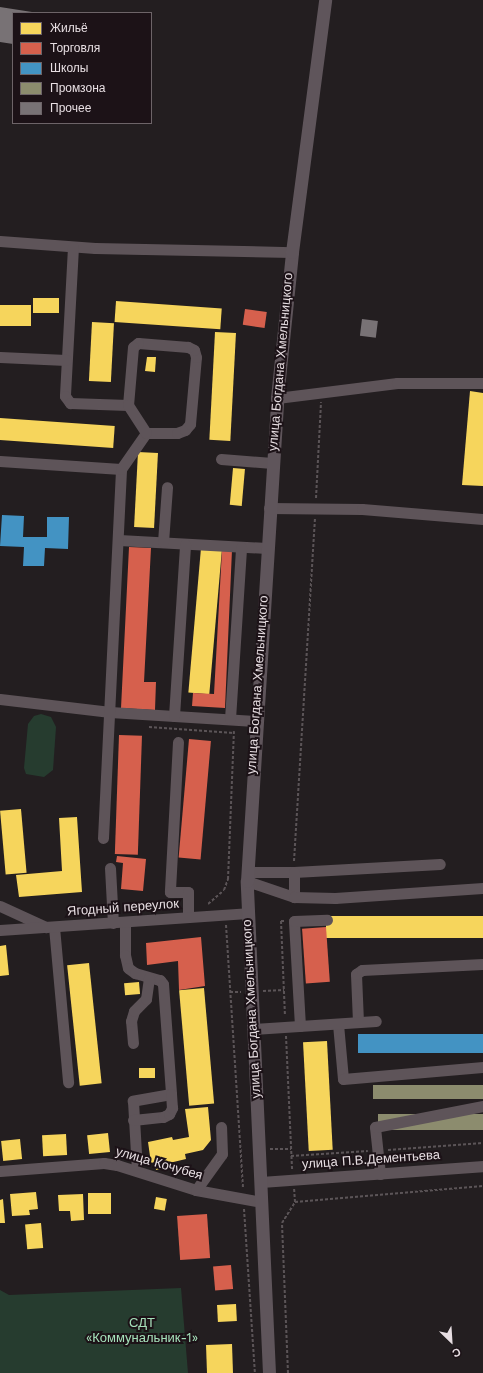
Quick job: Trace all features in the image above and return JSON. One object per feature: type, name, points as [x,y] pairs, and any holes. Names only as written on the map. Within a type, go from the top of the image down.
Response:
[{"type":"main road","name":"улица Богдана Хмельницкого","points":[[269,1373],[247,913],[247,876],[255,721],[277,398],[292,252],[325,0]]},
{"type":"street","points":[[0,241],[73,247],[292,252]]},
{"type":"street","points":[[73,247],[66,360],[67,401],[128,405]]},
{"type":"street","points":[[138,343],[188,347],[194,350],[196,357],[190,424],[185,430],[177,433],[146,433],[128,405],[133,346],[138,343]]},
{"type":"street","points":[[0,357],[66,360]]},
{"type":"street","points":[[277,398],[322,391],[397,383],[483,383]]},
{"type":"street","points":[[104,838],[119,540],[121,469],[146,433]]},
{"type":"street","points":[[221,459],[272,463]]},
{"type":"street","points":[[0,461],[121,469]]},
{"type":"street","points":[[163,542],[167,487]]},
{"type":"street","points":[[269,508],[362,509],[483,519]]},
{"type":"street","points":[[119,540],[267,548]]},
{"type":"street","points":[[174,716],[185,544]]},
{"type":"street","points":[[233,720],[241,547]]},
{"type":"street","points":[[0,699],[110,712],[255,721]]},
{"type":"street","points":[[178,742],[170,892],[188,892],[188,918]]},
{"type":"street","points":[[247,876],[440,864]]},
{"type":"street","points":[[110,868],[128,968],[135,973],[160,980],[164,984],[172,1108],[169,1114],[162,1118],[133,1120]]},
{"type":"street","points":[[294,872],[294,897]]},
{"type":"street","points":[[247,876],[294,897],[335,898],[483,888]]},
{"type":"street","points":[[0,906],[50,927],[68,1082]]},
{"type":"street","name":"Ягодный переулок","points":[[0,930],[247,913]]},
{"type":"street","points":[[300,1026],[294,921],[327,920]]},
{"type":"street","points":[[358,1022],[356,974],[362,970],[483,964]]},
{"type":"street","points":[[133,1042],[131,1021],[134,1011],[146,999],[149,978]]},
{"type":"street","points":[[253,1029],[376,1021]]},
{"type":"street","points":[[338,1024],[343,1079],[483,1067]]},
{"type":"street","points":[[138,1171],[133,1120],[133,1101],[171,1094]]},
{"type":"street","points":[[380,1174],[375,1127],[483,1106]]},
{"type":"street","points":[[196,1190],[222,1154],[221,1127]]},
{"type":"street","name":"улица Кочубея","points":[[0,1171],[104,1163],[138,1171],[196,1190],[262,1202]]},
{"type":"street","name":"улица П.В.Дементьева","points":[[261,1182],[483,1166]]},
{"type":"path","points":[[294,872],[322,391]]},
{"type":"path","points":[[157,715],[178,742]]},
{"type":"path","points":[[203,906],[216,898],[228,879],[234,733],[233,720]]},
{"type":"path","points":[[167,728],[234,733]]},
{"type":"path","points":[[281,922],[285,1020]]},
{"type":"path","points":[[219,924],[226,924],[243,1193]]},
{"type":"path","points":[[258,991],[284,990]]},
{"type":"path","points":[[230,992],[244,992]]},
{"type":"path","points":[[286,1031],[292,1171]]},
{"type":"path","points":[[380,1150],[483,1143]]},
{"type":"path","points":[[266,1149],[291,1149]]},
{"type":"path","points":[[291,1156],[373,1151]]},
{"type":"path","points":[[288,1373],[282,1223],[295,1202],[294,1186]]},
{"type":"path","points":[[295,1202],[483,1186]]},
{"type":"path","points":[[244,1205],[255,1373]]},
{"type":"green space","points":[[41,714],[51,717],[56,727],[53,770],[44,777],[26,774],[24,768],[28,724],[34,716]]},
{"type":"green space","name":"СДТ «Коммунальник-1»","points":[[181,1288],[188,1373],[0,1373],[0,1290],[9,1295]]},
{"type":"building: Жильё","points":[[33,298],[59,298],[59,313],[33,313]]},
{"type":"building: Жильё","points":[[116,301],[222,308],[220,329],[115,322]]},
{"type":"building: Жильё","points":[[0,305],[31,305],[31,326],[0,326]]},
{"type":"building: Жильё","points":[[92,322],[114,323],[111,382],[89,381]]},
{"type":"building: Жильё","points":[[215,332],[236,333],[230,441],[209,440]]},
{"type":"building: Жильё","points":[[147,357],[156,357],[155,372],[145,371]]},
{"type":"building: Жильё","points":[[470,391],[483,393],[483,486],[462,485]]},
{"type":"building: Жильё","points":[[0,418],[115,426],[113,448],[0,440]]},
{"type":"building: Жильё","points":[[138,452],[158,453],[154,528],[134,527]]},
{"type":"building: Жильё","points":[[233,468],[245,469],[242,506],[230,505]]},
{"type":"building: Жильё","points":[[201,548],[222,550],[209,694],[188,692]]},
{"type":"building: Жильё","points":[[21,809],[27,873],[6,875],[0,811]]},
{"type":"building: Жильё","points":[[77,817],[82,892],[19,897],[16,875],[62,871],[59,818]]},
{"type":"building: Жильё","points":[[326,916],[483,916],[483,938],[326,938]]},
{"type":"building: Жильё","points":[[6,945],[9,975],[0,976],[0,946]]},
{"type":"building: Жильё","points":[[89,963],[102,1083],[80,1086],[67,965]]},
{"type":"building: Жильё","points":[[139,982],[140,994],[125,995],[124,983]]},
{"type":"building: Жильё","points":[[204,988],[214,1104],[189,1106],[179,990]]},
{"type":"building: Жильё","points":[[327,1041],[333,1150],[309,1151],[303,1042]]},
{"type":"building: Жильё","points":[[139,1068],[155,1068],[155,1078],[139,1078]]},
{"type":"building: Жильё","points":[[208,1107],[211,1140],[203,1150],[185,1154],[186,1159],[165,1164],[165,1168],[156,1170],[155,1162],[151,1163],[148,1142],[172,1137],[173,1140],[189,1137],[185,1109]]},
{"type":"building: Жильё","points":[[108,1133],[110,1152],[89,1154],[87,1135]]},
{"type":"building: Жильё","points":[[66,1134],[67,1155],[43,1156],[42,1135]]},
{"type":"building: Жильё","points":[[20,1139],[22,1159],[3,1161],[1,1141]]},
{"type":"building: Жильё","points":[[36,1192],[38,1209],[29,1210],[30,1215],[12,1216],[10,1194]]},
{"type":"building: Жильё","points":[[88,1193],[111,1193],[111,1214],[88,1214]]},
{"type":"building: Жильё","points":[[83,1194],[84,1220],[71,1221],[70,1211],[59,1211],[58,1195]]},
{"type":"building: Жильё","points":[[156,1197],[167,1199],[165,1211],[154,1209]]},
{"type":"building: Жильё","points":[[3,1199],[5,1223],[0,1223],[0,1200]]},
{"type":"building: Жильё","points":[[41,1223],[43,1248],[27,1249],[25,1224]]},
{"type":"building: Жильё","points":[[236,1304],[237,1321],[218,1322],[217,1305]]},
{"type":"building: Жильё","points":[[232,1344],[233,1373],[207,1373],[206,1345]]},
{"type":"building: Торговля","points":[[245,309],[267,312],[265,328],[243,325]]},
{"type":"building: Торговля","points":[[129,547],[151,548],[144,682],[156,682],[155,710],[121,708]]},
{"type":"building: Торговля","points":[[222,550],[232,550],[225,708],[192,706],[193,693],[214,694]]},
{"type":"building: Торговля","points":[[119,735],[142,736],[138,855],[115,854]]},
{"type":"building: Торговля","points":[[189,739],[211,741],[201,859],[179,858]]},
{"type":"building: Торговля","points":[[117,856],[146,859],[143,891],[121,889],[123,863],[116,862]]},
{"type":"building: Торговля","points":[[326,927],[330,982],[306,984],[302,929]]},
{"type":"building: Торговля","points":[[201,937],[205,986],[179,990],[178,961],[147,965],[146,943]]},
{"type":"building: Торговля","points":[[207,1214],[210,1258],[180,1260],[177,1216]]},
{"type":"building: Торговля","points":[[231,1265],[233,1289],[215,1290],[213,1267]]},
{"type":"building: Школы","points":[[2,515],[24,516],[23,537],[47,537],[47,517],[69,517],[68,549],[45,548],[44,566],[23,566],[24,547],[0,546]]},
{"type":"building: Школы","points":[[358,1034],[483,1034],[483,1053],[358,1053]]},
{"type":"building: Промзона","points":[[373,1085],[483,1085],[483,1099],[373,1099]]},
{"type":"building: Промзона","points":[[378,1114],[483,1114],[483,1130],[378,1130]]},
{"type":"building: Прочее","points":[[0,7],[32,12],[12,12],[12,44],[0,42]]},
{"type":"building: Прочее","points":[[362,319],[378,321],[376,338],[360,336]]}]
